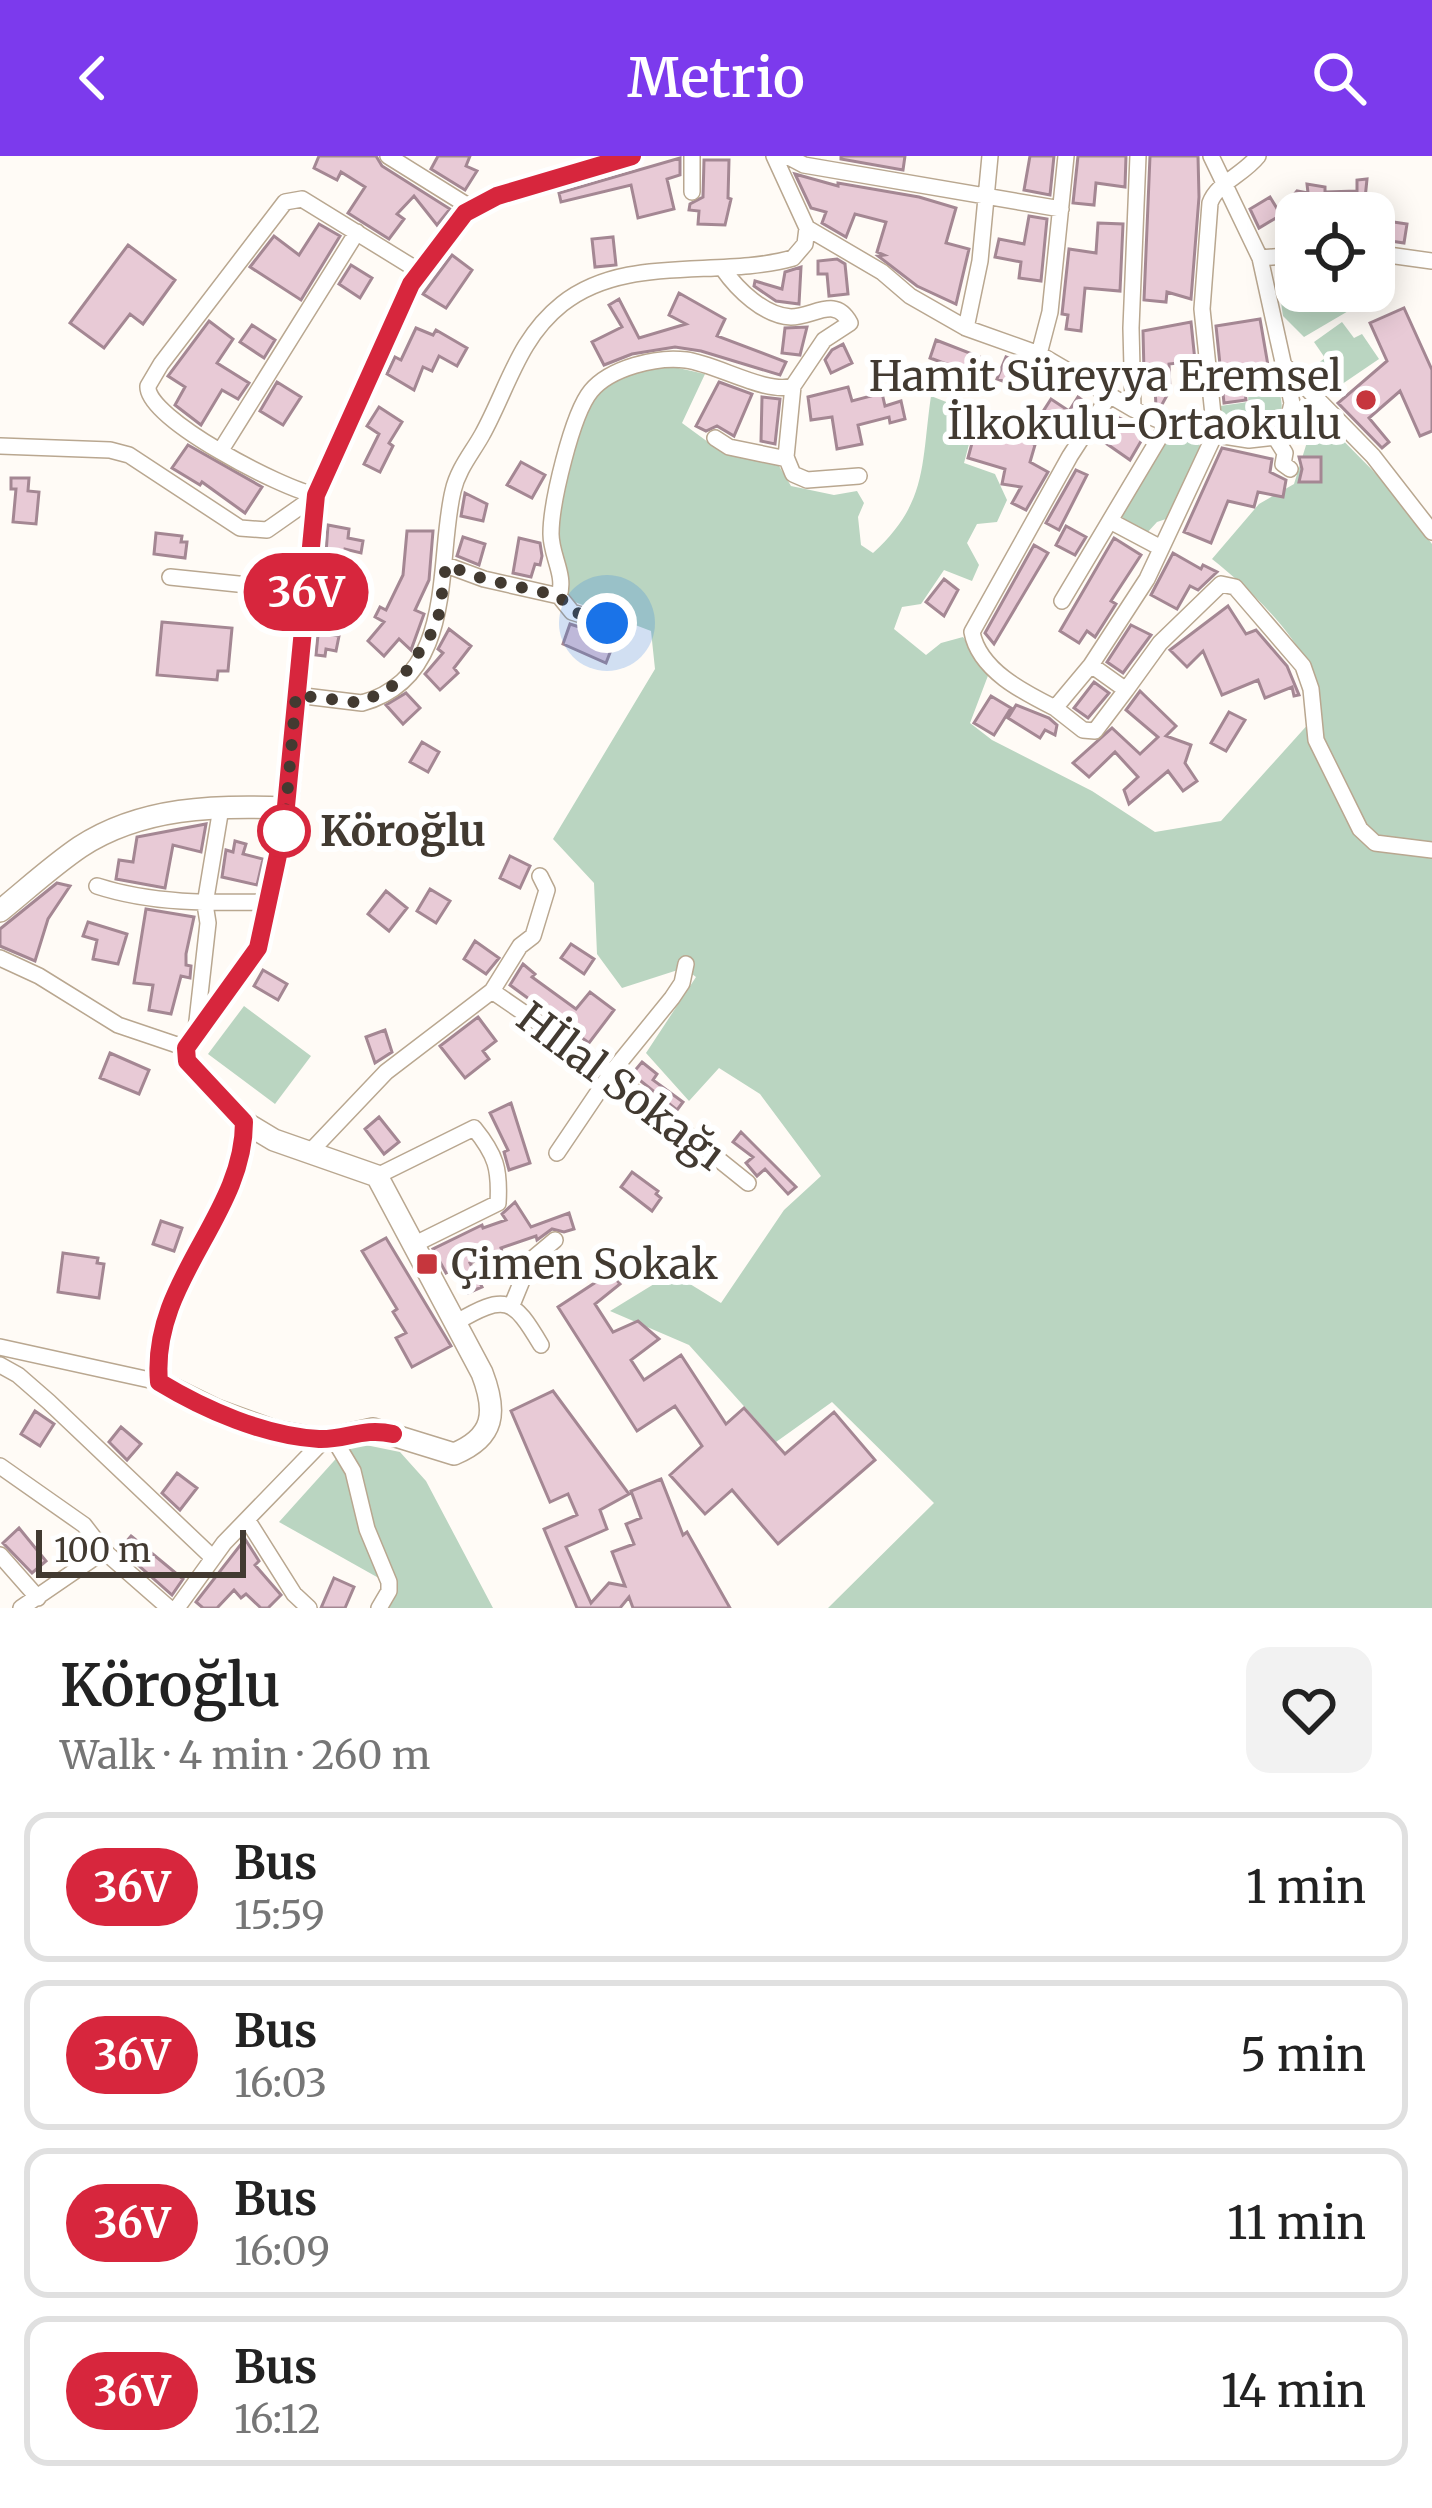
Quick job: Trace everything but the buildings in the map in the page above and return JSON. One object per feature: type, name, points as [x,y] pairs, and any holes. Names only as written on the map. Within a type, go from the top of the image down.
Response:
[{"type":"street","points":[[388,156],[473,209]]},
{"type":"street","points":[[191,1039],[258,948],[286,808],[316,495],[419,271],[450,231],[473,209],[497,196],[632,156]]},
{"type":"street","points":[[692,156],[692,192]]},
{"type":"street","points":[[296,695],[362,703],[399,682],[439,614],[449,511],[458,473],[483,433],[521,348],[563,303],[605,281],[636,274],[723,269],[793,258],[805,244],[807,228],[774,156]]},
{"type":"street","points":[[787,156],[804,165],[1060,209]]},
{"type":"street","points":[[966,328],[976,286],[990,156]]},
{"type":"street","points":[[1039,354],[1050,312],[1066,156]]},
{"type":"street","points":[[1133,409],[1131,328],[1138,156]]},
{"type":"street","points":[[807,228],[966,328],[1039,354],[1167,425],[1249,440],[1275,436],[1292,417],[1260,258],[1211,156]]},
{"type":"street","points":[[1055,708],[1091,664],[1147,579],[1216,434],[1202,309],[1210,203],[1224,184],[1236,179],[1258,156]]},
{"type":"street","points":[[316,495],[284,487],[221,450],[150,400],[148,386],[160,364],[286,202],[302,199],[419,271]]},
{"type":"street","points":[[221,450],[357,232]]},
{"type":"street","points":[[1395,256],[1432,261]]},
{"type":"street","points":[[1260,258],[1275,257]]},
{"type":"street","points":[[723,269],[745,295],[779,314],[790,317],[830,308],[848,317],[850,323],[824,340],[793,386],[787,459],[793,474],[807,480],[859,476]]},
{"type":"street","points":[[559,596],[562,585],[551,555],[555,494],[586,398],[603,379],[673,359],[713,367],[771,388],[793,386]]},
{"type":"street","points":[[1283,364],[1386,470],[1432,532]]},
{"type":"street","points":[[1109,396],[1070,456],[972,632],[987,662],[1017,689],[1055,708],[1083,730],[1095,731],[1160,644],[1221,584],[1235,586],[1303,666],[1311,689],[1316,740],[1360,829],[1376,843],[1432,850]]},
{"type":"street","points":[[1062,602],[1167,425]]},
{"type":"street","points":[[1275,436],[1285,453],[1283,464],[1290,469]]},
{"type":"street","points":[[715,438],[728,447],[787,459]]},
{"type":"street","points":[[0,446],[110,450],[128,455],[240,528],[267,530],[280,525],[299,504],[316,495]]},
{"type":"street","points":[[1112,522],[1161,548]]},
{"type":"street","points":[[446,565],[559,596],[572,611],[614,625],[619,640]]},
{"type":"street","points":[[170,577],[306,591]]},
{"type":"street","points":[[1091,664],[1126,690]]},
{"type":"street","points":[[221,808],[187,1061],[244,1122],[274,1140],[377,1176],[474,1128],[500,1172],[498,1203],[413,1245]]},
{"type":"street","points":[[0,911],[81,846],[116,828],[161,813],[286,808]]},
{"type":"street","points":[[309,1154],[386,1072],[492,991],[539,923],[547,890],[540,876]]},
{"type":"street","points":[[97,886],[206,904],[268,902]]},
{"type":"street","points":[[0,958],[39,976],[118,1025],[191,1039]]},
{"type":"street","points":[[557,1153],[611,1073],[672,998],[686,964]]},
{"type":"street","name":"Hİlal Sokağı","points":[[492,991],[611,1073],[748,1183]]},
{"type":"street","points":[[159,1382],[160,1345],[171,1303],[191,1256],[238,1173],[244,1122]]},
{"type":"street","points":[[0,1347],[159,1382],[245,1422],[328,1438],[373,1430],[454,1454],[479,1441],[489,1421],[488,1389],[377,1176]]},
{"type":"street","points":[[512,1305],[530,1261],[555,1240]]},
{"type":"street","points":[[454,1323],[488,1307],[512,1305],[541,1345]]},
{"type":"street","points":[[0,1365],[49,1402],[212,1557]]},
{"type":"street","points":[[0,1466],[84,1525],[104,1550],[173,1608],[212,1557],[328,1438]]},
{"type":"street","points":[[328,1438],[353,1471],[367,1528],[389,1582],[379,1608]]},
{"type":"street","points":[[248,1520],[294,1594],[310,1608]]},
{"type":"street","points":[[21,1608],[104,1550]]},
{"type":"street","points":[[0,1556],[38,1598]]},
{"type":"green space","points":[[1282,312],[1347,312],[1304,337]]},
{"type":"green space","points":[[1342,322],[1354,338],[1362,334],[1379,359],[1326,395],[1309,370],[1325,358],[1314,342]]},
{"type":"green space","points":[[656,363],[705,374],[682,423],[723,453],[779,466],[791,486],[834,495],[857,491],[864,503],[858,517],[861,545],[873,553],[913,500],[931,396],[977,414],[964,463],[995,474],[1007,500],[997,522],[977,524],[967,543],[979,565],[972,581],[944,570],[921,604],[902,607],[894,629],[926,655],[941,643],[963,637],[989,673],[970,723],[1155,832],[1221,821],[1320,711],[1310,670],[1289,635],[1212,559],[1259,504],[1294,484],[1316,413],[1388,486],[1432,544],[1432,1608],[828,1608],[934,1503],[832,1402],[776,1442],[689,1345],[610,1311],[672,1273],[721,1303],[784,1210],[821,1176],[760,1094],[719,1068],[689,1101],[646,1053],[696,977],[684,968],[622,988],[597,954],[594,883],[553,839],[655,669],[651,631],[559,596],[551,516],[569,443],[603,379]]},
{"type":"green space","points":[[1275,381],[1282,409],[1272,426],[1250,430],[1223,422],[1220,406],[1248,402],[1249,387]]},
{"type":"green space","points":[[1170,437],[1199,443],[1201,450],[1166,519],[1146,534],[1123,523],[1122,515]]},
{"type":"green space","points":[[244,1006],[311,1056],[275,1104],[208,1054]]},
{"type":"green space","points":[[351,1442],[400,1452],[426,1481],[493,1608],[374,1608],[384,1581],[279,1522]]},
{"type":"bus line","name":"36V","points":[[393,1434],[350,1432],[324,1440],[274,1431],[159,1382],[160,1345],[171,1303],[191,1256],[238,1173],[244,1151],[244,1122],[187,1061],[186,1048],[258,948],[284,827],[316,495],[411,284],[465,213],[497,196],[632,156]]},
{"type":"place","name":"Hamit Süreyya Eremsel İlkokulu-Ortaokulu","points":[[1366,400]]},
{"type":"place","name":"Köroğlu","points":[[284,831]]},
{"type":"place","name":"Çimen Sokak","points":[[427,1264]]},
{"type":"route","points":[[284,831],[296,695],[362,703],[399,682],[417,660],[439,614],[446,565],[559,596],[572,611],[607,623]]}]
